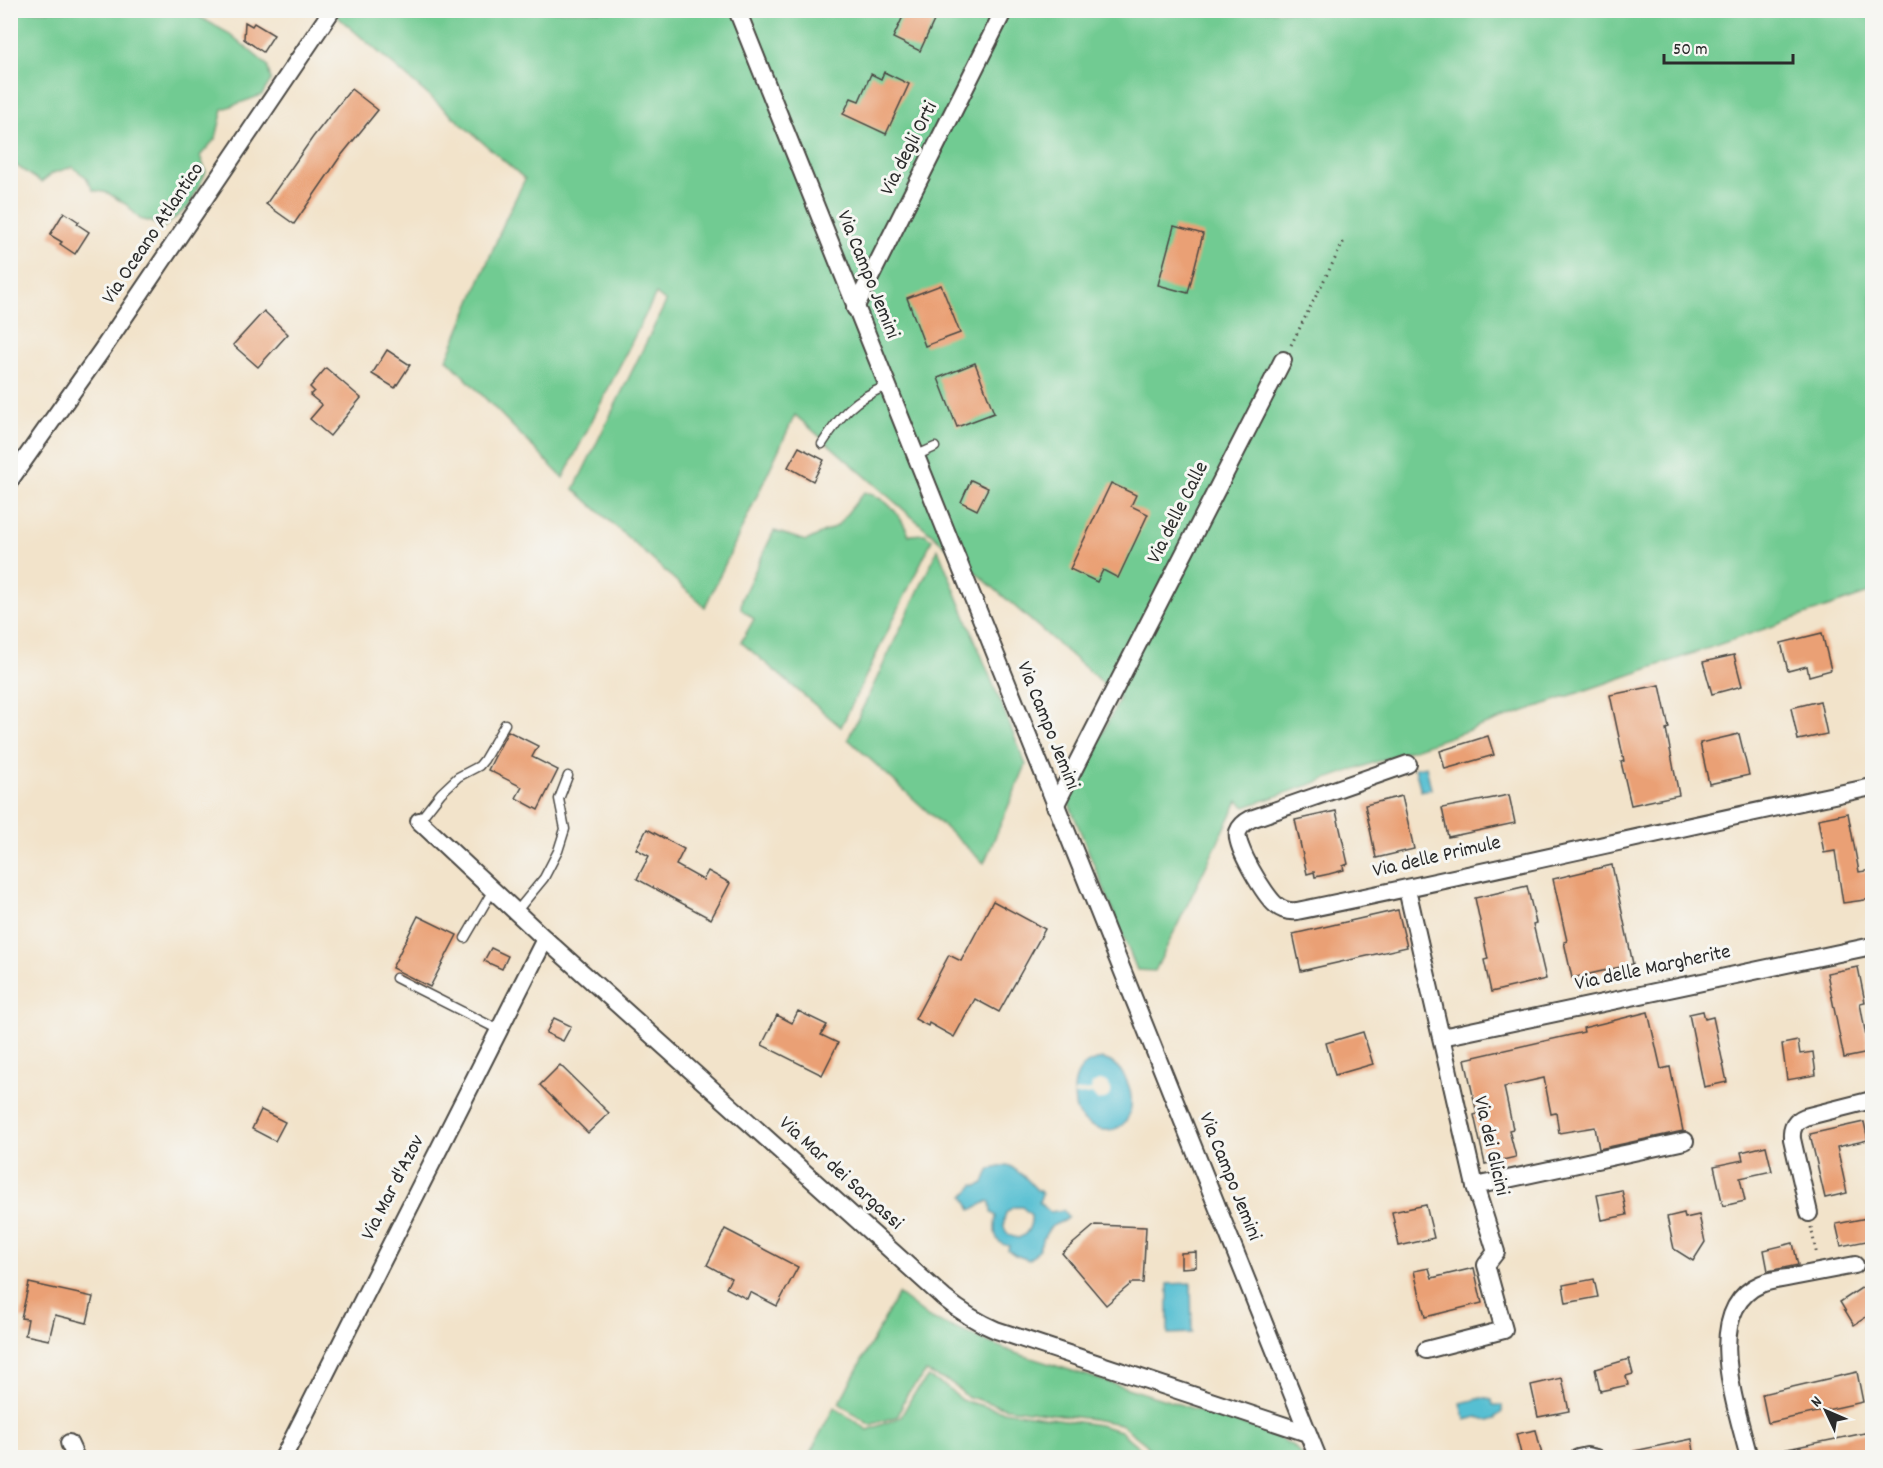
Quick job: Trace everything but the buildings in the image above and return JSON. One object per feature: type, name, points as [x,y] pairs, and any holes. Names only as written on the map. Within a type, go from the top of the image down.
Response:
[{"type":"street","name":"Via Oceano Atlantico","points":[[10,480],[109,340],[332,10]]},
{"type":"street","name":"Via Campo Jemini","points":[[737,10],[1318,1458]]},
{"type":"street","name":"Via degli Orti","points":[[855,308],[1004,10]]},
{"type":"street","name":"Via delle Calle","points":[[1055,806],[1283,360]]},
{"type":"street","name":"Via delle Primule","points":[[1408,764],[1251,819],[1242,825],[1237,834],[1239,844],[1264,892],[1275,905],[1284,910],[1297,911],[1872,787]]},
{"type":"street","name":"Via Mar dei Sargassi","points":[[419,821],[545,939],[944,1298],[969,1317],[996,1330],[1307,1433]]},
{"type":"street","name":"Via dei Glicini","points":[[1407,889],[1475,1186],[1496,1252],[1486,1265],[1504,1330],[1426,1350]]},
{"type":"street","name":"Via Mar d'Azov","points":[[283,1458],[545,939]]},
{"type":"street","name":"Via delle Margherite","points":[[1442,1037],[1872,946]]},
{"type":"street","points":[[1809,1214],[1792,1139],[1792,1128],[1798,1121],[1805,1118],[1872,1100]]},
{"type":"street","points":[[1475,1186],[1685,1141]]},
{"type":"street","points":[[1749,1458],[1727,1362],[1727,1334],[1740,1300],[1754,1287],[1764,1283],[1855,1265]]},
{"type":"street","points":[[1578,1458],[1587,1456],[1596,1458]]},
{"type":"lane","points":[[822,444],[836,422],[851,405],[887,386]]},
{"type":"lane","points":[[915,456],[935,447]]},
{"type":"lane","points":[[419,821],[449,785],[458,777],[479,766],[505,723]]},
{"type":"lane","points":[[516,912],[544,878],[558,851],[565,829],[559,799],[568,776]]},
{"type":"lane","points":[[465,938],[493,890]]},
{"type":"lane","points":[[396,978],[499,1030]]},
{"type":"path","points":[[1283,360],[1344,241]]},
{"type":"path","points":[[1809,1214],[1821,1272]]},
{"type":"green space","points":[[10,11],[189,11],[230,34],[267,65],[271,80],[262,95],[223,109],[216,138],[200,156],[206,172],[189,206],[163,228],[140,219],[127,205],[108,193],[93,190],[86,177],[72,167],[53,173],[41,182],[11,162]]},
{"type":"green space","points":[[331,11],[1872,11],[1872,592],[1245,807],[1238,801],[1155,971],[1137,970],[1068,801],[1120,698],[795,415],[705,607],[574,489],[666,302],[656,294],[563,478],[447,359],[506,218],[525,179]]},
{"type":"green space","points":[[864,492],[887,503],[901,520],[909,535],[925,534],[932,540],[841,727],[741,642],[754,619],[741,609],[742,598],[774,531],[806,541],[837,526]]},
{"type":"green space","points":[[938,549],[1026,765],[984,863],[848,739]]},
{"type":"green space","points":[[898,1294],[929,1318],[1015,1353],[1268,1432],[1294,1446],[1302,1457],[1155,1457],[1146,1444],[1120,1424],[1006,1408],[966,1396],[953,1384],[926,1372],[907,1394],[898,1416],[870,1425],[839,1403]]},
{"type":"green space","points":[[928,1377],[947,1387],[961,1400],[1003,1411],[1099,1425],[1120,1431],[1141,1449],[1146,1457],[808,1457],[834,1407],[868,1430],[901,1417],[913,1395]]},
{"type":"water","points":[[1426,766],[1431,789],[1421,791],[1415,768]]},
{"type":"water","points":[[1103,1059],[1121,1071],[1128,1085],[1131,1100],[1131,1107],[1124,1123],[1111,1130],[1089,1125],[1079,1116],[1075,1104],[1074,1086],[1081,1069],[1090,1062]]},
{"type":"water","points":[[1007,1165],[1040,1191],[1042,1194],[1039,1202],[1050,1212],[1063,1210],[1068,1217],[1051,1227],[1036,1253],[1029,1260],[1015,1255],[1008,1250],[1009,1246],[997,1239],[996,1216],[991,1212],[990,1202],[971,1210],[964,1196],[974,1185],[984,1183],[991,1169]],"holes":[[[1013,1207],[1022,1207],[1031,1215],[1029,1229],[1021,1237],[1013,1237],[1005,1229],[1006,1213]]]},
{"type":"water","points":[[1191,1283],[1192,1333],[1168,1334],[1168,1284]]},
{"type":"water","points":[[1481,1398],[1492,1400],[1493,1405],[1502,1405],[1502,1412],[1496,1419],[1489,1421],[1477,1417],[1465,1420],[1461,1403]]},
{"type":"pier","points":[[1101,1080],[1106,1082],[1111,1089],[1111,1094],[1107,1098],[1098,1101],[1092,1094],[1074,1096],[1074,1092],[1091,1090],[1092,1084]]}]
